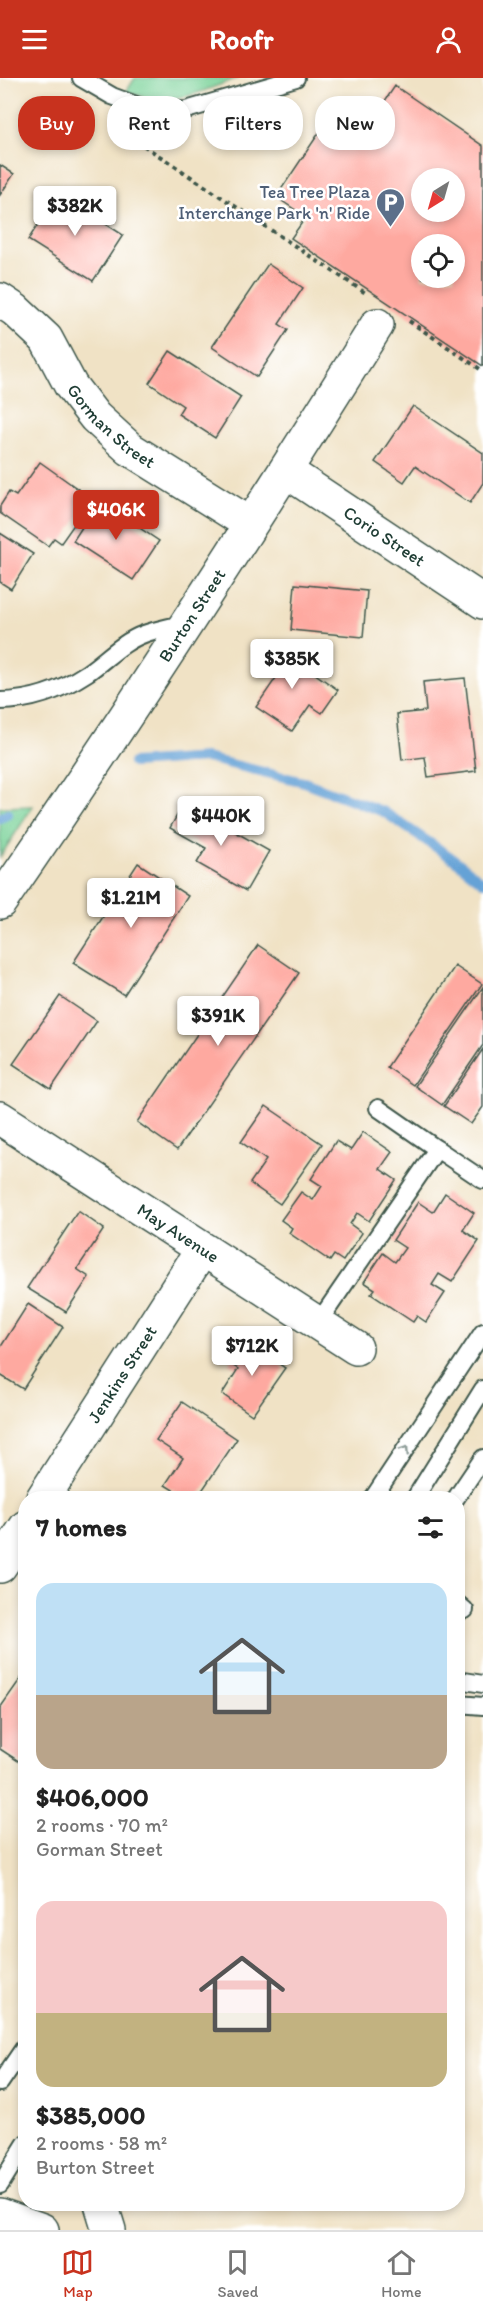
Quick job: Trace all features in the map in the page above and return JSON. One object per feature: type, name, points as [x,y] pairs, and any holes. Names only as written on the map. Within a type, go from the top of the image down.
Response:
[{"type":"main road","name":"Gorman Street","points":[[0,300],[15,310],[46,339],[71,386],[89,409],[130,449],[250,524]]},
{"type":"main road","name":"Burton Street","points":[[0,902],[68,804],[286,471],[385,314]]},
{"type":"main road","name":"Corio Street","points":[[286,471],[483,602]]},
{"type":"main road","name":"May Avenue","points":[[0,1118],[356,1348]]},
{"type":"main road","name":"Jenkins Street","points":[[48,1491],[202,1250]]},
{"type":"main road","points":[[0,1566],[18,1539]]},
{"type":"main road","points":[[103,2211],[109,2230]]},
{"type":"main road","points":[[0,2215],[42,2230]]},
{"type":"lane","points":[[81,78],[112,96]]},
{"type":"lane","points":[[191,108],[296,78]]},
{"type":"lane","points":[[0,701],[12,701],[51,693],[88,672],[111,653],[144,634],[186,623]]},
{"type":"lane","points":[[378,1108],[483,1180]]},
{"type":"lane","points":[[318,1323],[436,1149]]},
{"type":"lane","points":[[378,1491],[483,1332]]},
{"type":"lane","points":[[419,1491],[483,1389]]},
{"type":"lane","points":[[461,1491],[483,1458]]},
{"type":"lane","points":[[465,1681],[483,1684]]},
{"type":"lane","points":[[465,1705],[483,1706]]},
{"type":"lane","points":[[0,2083],[18,2057]]},
{"type":"lane","points":[[0,2185],[18,2156]]},
{"type":"path","points":[[150,150],[385,314],[483,371]]},
{"type":"green space","points":[[135,78],[238,78],[188,96],[140,96],[126,92]]},
{"type":"green space","points":[[33,806],[2,854],[0,857],[0,807]]},
{"type":"building","name":"Tea Tree Plaza Interchange Park 'n' Ride","points":[[395,86],[483,146],[483,366],[291,238],[306,217],[276,197],[315,139],[315,150],[395,150],[395,96],[388,96]]},
{"type":"building","points":[[0,165],[14,174],[0,195]]},
{"type":"building","points":[[58,193],[123,235],[93,281],[28,240]]},
{"type":"building","points":[[268,264],[303,288],[279,324],[288,330],[257,377],[212,347]]},
{"type":"building","points":[[170,351],[241,397],[215,438],[178,414],[183,406],[149,383]]},
{"type":"building","points":[[413,406],[483,453],[483,483],[470,503],[415,466],[404,482],[375,462]]},
{"type":"building","points":[[40,462],[92,499],[61,543],[54,538],[48,546],[0,513],[0,506],[9,492],[16,496]]},
{"type":"building","points":[[99,501],[159,541],[133,580],[73,541]]},
{"type":"building","points":[[0,533],[33,554],[11,589],[0,582]]},
{"type":"building","points":[[295,584],[367,591],[363,637],[291,630]]},
{"type":"building","points":[[274,645],[338,690],[322,713],[310,705],[292,731],[256,707],[276,678],[259,666]]},
{"type":"building","points":[[465,678],[476,771],[428,777],[425,757],[402,760],[397,714],[426,711],[423,682]]},
{"type":"building","points":[[184,803],[269,851],[246,891],[197,863],[206,848],[170,828]]},
{"type":"building","points":[[138,863],[188,896],[124,995],[73,963]]},
{"type":"building","points":[[258,945],[299,973],[177,1150],[137,1122]]},
{"type":"building","points":[[455,966],[482,984],[413,1085],[387,1067]]},
{"type":"building","points":[[483,987],[483,1045],[442,1105],[415,1086]]},
{"type":"building","points":[[60,996],[97,1021],[51,1089],[13,1064]]},
{"type":"building","points":[[483,1049],[483,1107],[471,1124],[444,1106]]},
{"type":"building","points":[[266,1106],[322,1144],[280,1204],[250,1183],[266,1160],[241,1142]]},
{"type":"building","points":[[363,1132],[392,1152],[380,1169],[396,1180],[369,1221],[357,1213],[350,1224],[362,1233],[343,1261],[334,1255],[330,1261],[289,1233],[292,1228],[281,1220],[301,1192],[313,1200],[322,1186],[311,1179],[336,1141],[351,1150]]},
{"type":"building","points":[[445,1193],[474,1213],[463,1230],[479,1241],[452,1282],[439,1274],[432,1285],[445,1293],[426,1322],[417,1316],[413,1322],[371,1294],[375,1289],[364,1282],[383,1253],[395,1262],[405,1248],[393,1240],[418,1202],[433,1212]]},
{"type":"building","points":[[78,1211],[104,1229],[77,1269],[89,1277],[66,1312],[27,1288]]},
{"type":"building","points":[[28,1304],[63,1327],[23,1389],[0,1375],[0,1348]]},
{"type":"building","points":[[244,1340],[285,1368],[252,1415],[222,1394],[238,1369],[229,1363]]},
{"type":"building","points":[[182,1402],[237,1439],[202,1491],[175,1491],[165,1485],[183,1458],[156,1440]]},
{"type":"building","points":[[18,1682],[18,1761],[0,1749],[0,1708]]},
{"type":"waterway","points":[[133,763],[206,758],[304,782],[384,812],[483,882]]},
{"type":"waterway","points":[[0,818],[8,814]]},
{"type":"place","name":"Tea Tree Plaza Interchange Park 'n' Ride","points":[[391,228]]}]
